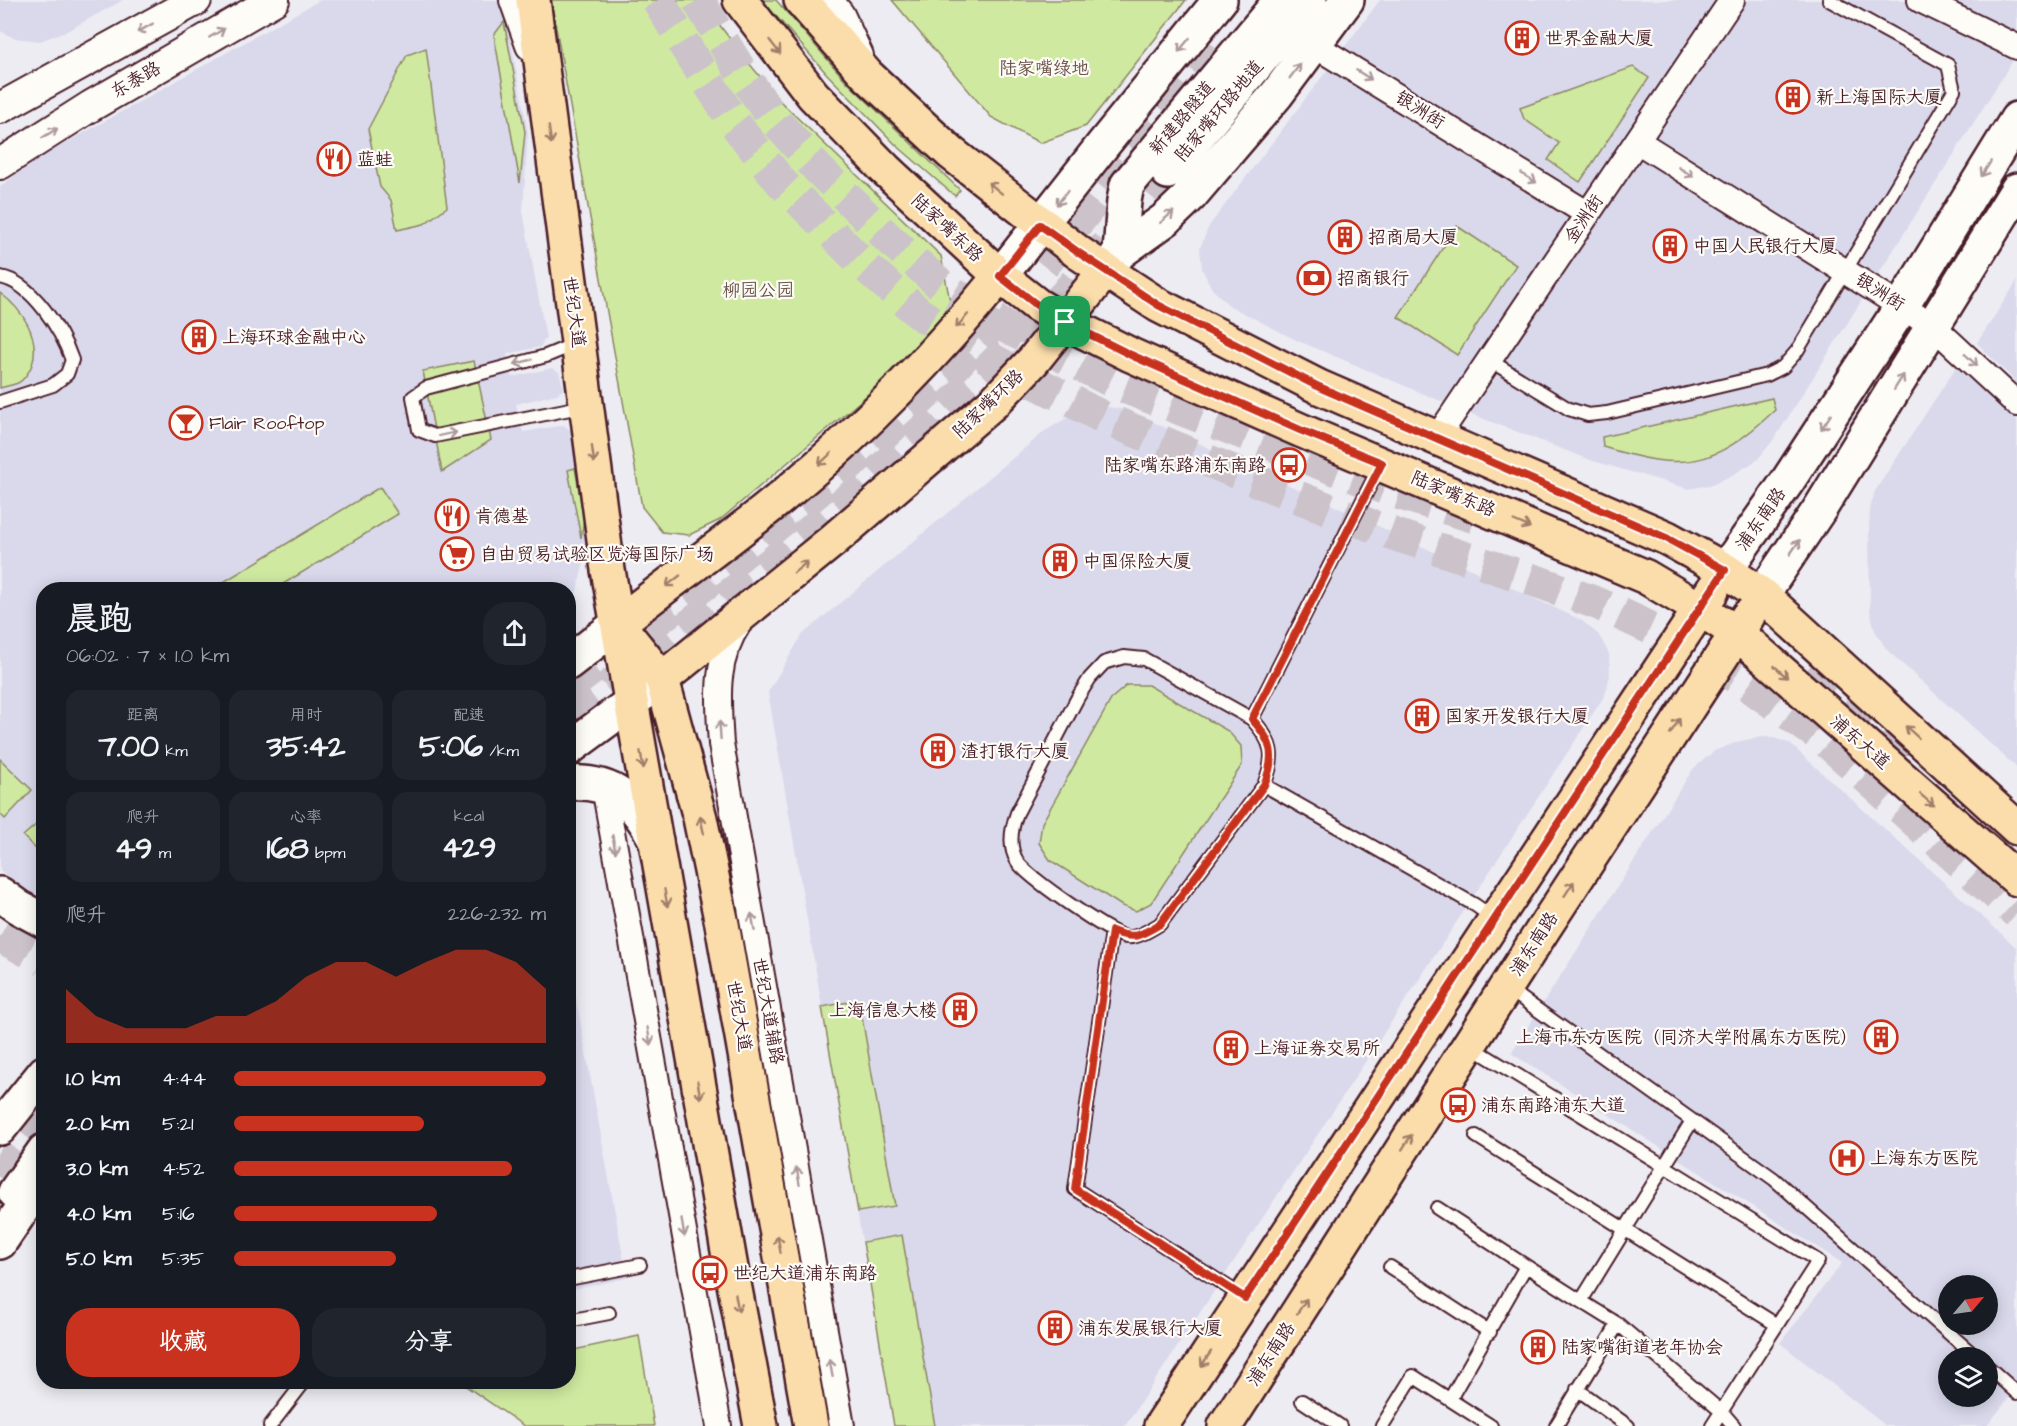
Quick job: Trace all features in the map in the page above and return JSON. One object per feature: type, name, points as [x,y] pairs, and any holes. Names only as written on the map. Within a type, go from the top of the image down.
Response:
[{"type":"main road","name":"世纪大道","points":[[533,0],[608,570],[761,1426]]},
{"type":"main road","name":"陆家嘴东路","points":[[740,0],[813,95],[886,170],[1000,276],[1037,305],[1065,322],[1152,364],[1300,430],[1646,577],[1700,609]]},
{"type":"main road","points":[[801,0],[867,75],[951,153],[1040,225],[1112,262],[1158,305],[1319,387],[1666,538],[1725,570],[1762,595],[2017,828]]},
{"type":"main road","points":[[576,657],[814,470],[892,397],[962,322],[1220,0]]},
{"type":"main road","points":[[1224,44],[1261,0]]},
{"type":"main road","name":"新建路隧道","points":[[1112,262],[1127,186],[1281,0]]},
{"type":"main road","name":"陆家嘴环路地道","points":[[1168,172],[1310,0]]},
{"type":"main road","name":"陆家嘴环路","points":[[576,742],[632,703],[841,534],[994,402],[1033,361],[1112,262],[1166,219],[1191,195],[1277,94],[1347,0]]},
{"type":"main road","name":"浦东南路","points":[[1161,1426],[1725,570],[1787,482],[1902,306],[2017,119]]},
{"type":"main road","name":"浦东南路","points":[[1225,1426],[1506,987],[1821,507],[2017,190]]},
{"type":"main road","name":"浦东大道","points":[[1700,609],[1737,633],[2017,879]]},
{"type":"main road","name":"世纪大道","points":[[618,624],[662,679],[700,818],[720,913],[811,1426]]},
{"type":"main road","points":[[576,782],[604,787],[619,794],[637,810],[656,840]]},
{"type":"main road","points":[[0,894],[36,917]]},
{"type":"main road","points":[[0,1128],[36,1082]]},
{"type":"main road","points":[[0,1212],[36,1162]]},
{"type":"main road","points":[[0,1242],[36,1189]]},
{"type":"street","points":[[0,108],[196,0]]},
{"type":"street","name":"东泰路","points":[[0,164],[91,106],[274,0]]},
{"type":"street","points":[[515,0],[542,77]]},
{"type":"street","points":[[828,0],[839,15],[867,75]]},
{"type":"street","name":"金洲街","points":[[1436,439],[1732,0]]},
{"type":"street","points":[[1920,0],[2017,47]]},
{"type":"street","name":"银洲街","points":[[1314,45],[1587,214]]},
{"type":"street","name":"银洲街","points":[[1637,141],[1934,327],[2017,404]]},
{"type":"street","name":"世纪大道辅路","points":[[755,604],[733,632],[721,663],[719,716],[722,744],[842,1426]]},
{"type":"street","points":[[604,787],[719,1426]]},
{"type":"lane","points":[[1489,360],[1569,409],[1588,415],[1607,413],[1767,375],[1783,367],[1797,351],[1954,90],[1948,65],[1829,0]]},
{"type":"lane","points":[[0,277],[22,285],[34,295],[67,344],[72,360],[67,374],[53,385],[0,402]]},
{"type":"lane","points":[[578,343],[546,356],[426,388],[413,397],[419,430],[435,436],[586,405]]},
{"type":"lane","points":[[1252,719],[1382,463]]},
{"type":"lane","points":[[1124,657],[1144,659],[1252,719],[1263,732],[1271,748],[1271,767],[1264,785],[1160,924],[1147,932],[1128,938],[1112,931],[1029,874],[1017,861],[1011,845],[1011,829],[1017,813],[1078,697],[1090,678],[1104,663],[1124,657]]},
{"type":"lane","points":[[1264,785],[1475,905],[1496,920]]},
{"type":"lane","points":[[1112,931],[1075,1189],[1245,1298]]},
{"type":"lane","points":[[1506,987],[1774,1179],[1965,1347]]},
{"type":"lane","points":[[1469,1045],[1818,1261],[1712,1426]]},
{"type":"lane","points":[[1581,1300],[1692,1121]]},
{"type":"lane","points":[[1476,1136],[1777,1325]]},
{"type":"lane","points":[[1437,1208],[1618,1324],[1722,1412],[1734,1426]]},
{"type":"lane","points":[[576,1277],[640,1265]]},
{"type":"lane","points":[[1450,1399],[1526,1266]]},
{"type":"lane","points":[[1390,1267],[1490,1332]]},
{"type":"lane","points":[[576,1319],[609,1313]]},
{"type":"lane","points":[[1556,1426],[1618,1324]]},
{"type":"lane","points":[[1382,1426],[1413,1376],[1491,1426]]},
{"type":"lane","points":[[1998,1376],[2017,1393]]},
{"type":"lane","points":[[270,1426],[299,1389]]},
{"type":"lane","points":[[1577,1389],[1628,1426]]},
{"type":"lane","points":[[1302,1401],[1340,1426]]},
{"type":"shaded area","points":[[0,0],[123,0],[67,31],[40,41],[14,38],[0,31]]},
{"type":"shaded area","points":[[320,0],[499,0],[504,6],[528,132],[523,211],[546,338],[540,347],[507,354],[512,377],[552,368],[559,372],[564,389],[557,394],[516,404],[523,432],[564,425],[571,431],[587,526],[584,563],[576,594],[576,582],[36,582],[36,894],[21,889],[0,870],[0,187],[28,165]]},
{"type":"shaded area","points":[[1380,0],[2017,0],[2017,54],[1775,438],[1757,460],[1736,473],[1714,484],[1689,489],[1590,460],[1476,416],[1296,340],[1230,306],[1212,289],[1202,269],[1200,248],[1209,226]]},
{"type":"shaded area","points":[[2017,281],[2017,383],[1977,343]]},
{"type":"shaded area","points":[[1958,364],[2017,420],[2017,768],[1887,650],[1875,631],[1870,610],[1869,530],[1870,509],[1875,491]]},
{"type":"shaded area","points":[[1108,407],[1127,410],[1581,620],[1599,635],[1609,654],[1610,675],[1605,695],[1125,1426],[894,1426],[768,692],[802,635],[1045,431],[1065,419],[1088,410]]},
{"type":"shaded area","name":"上海东方医院","points":[[1767,736],[1789,743],[2017,948],[2017,1387],[1987,1426],[1886,1426],[1780,1343],[1842,1263],[1511,1053],[1693,769],[1714,751],[1740,741]]},
{"type":"shaded area","points":[[576,998],[627,1278],[576,1289]]},
{"type":"green space","name":"柳园公园","points":[[551,0],[701,0],[781,102],[941,256],[950,301],[938,327],[903,365],[720,520],[689,535],[662,532],[642,507]]},
{"type":"green space","points":[[762,0],[776,0],[847,82],[960,190],[955,196],[895,144],[826,73]]},
{"type":"green space","name":"陆家嘴绿地","points":[[892,0],[1186,0],[1086,126],[1040,143],[991,117]]},
{"type":"green space","points":[[504,22],[525,132],[520,183],[494,35]]},
{"type":"green space","points":[[426,48],[447,207],[424,224],[397,230],[391,200],[380,187],[368,129],[407,55]]},
{"type":"green space","points":[[1633,67],[1649,78],[1580,182],[1548,160],[1559,143],[1524,119],[1520,108]]},
{"type":"green space","points":[[1457,226],[1516,265],[1457,355],[1398,317]]},
{"type":"green space","points":[[0,293],[16,307],[28,324],[34,344],[34,355],[31,368],[23,379],[18,383],[0,388]]},
{"type":"green space","points":[[474,361],[491,440],[442,472],[423,371]]},
{"type":"green space","points":[[1772,398],[1775,410],[1753,429],[1715,454],[1696,460],[1677,462],[1655,460],[1603,447],[1602,437]]},
{"type":"green space","points":[[575,468],[584,519],[581,538],[568,470]]},
{"type":"green space","points":[[380,487],[398,514],[286,582],[224,582]]},
{"type":"green space","points":[[1127,685],[1148,685],[1228,731],[1241,746],[1242,765],[1151,903],[1136,911],[1122,906],[1050,860],[1039,843],[1042,823],[1112,698]]},
{"type":"green space","points":[[0,759],[32,790],[5,819],[0,814]]},
{"type":"green space","points":[[36,825],[36,849],[23,836]]},
{"type":"green space","points":[[859,1000],[895,1206],[858,1212],[822,1007]]},
{"type":"green space","points":[[902,1235],[935,1426],[894,1426],[863,1242]]},
{"type":"green space","points":[[639,1336],[654,1426],[524,1426],[470,1389],[576,1389],[576,1350]]},
{"type":"tunnel","points":[[658,0],[735,124],[781,182],[865,266],[920,314],[987,357],[1104,418],[1393,534],[1599,604],[1659,632],[1741,680],[1823,738],[2017,913]]},
{"type":"tunnel","points":[[698,0],[771,116],[818,169],[888,238],[942,286],[1008,328],[1119,385],[1394,492],[1475,517]]},
{"type":"tunnel","points":[[576,681],[706,583],[814,494],[880,438],[953,368],[1030,282],[1154,126],[1221,47]]},
{"type":"tunnel","points":[[576,712],[786,552],[857,492],[1064,296],[1168,172]]},
{"type":"tunnel","points":[[1803,676],[1845,705],[1916,769]]},
{"type":"tunnel","points":[[0,936],[36,956]]},
{"type":"tunnel","points":[[0,1178],[36,1127]]},
{"type":"place","name":"世界金融大厦","points":[[1522,38]]},
{"type":"place","name":"新上海国际大厦","points":[[1793,97]]},
{"type":"place","name":"蓝蛙","points":[[334,159]]},
{"type":"place","name":"招商局大厦","points":[[1345,237]]},
{"type":"place","name":"中国人民银行大厦","points":[[1670,246]]},
{"type":"place","name":"招商银行","points":[[1314,278]]},
{"type":"place","name":"上海环球金融中心","points":[[199,337]]},
{"type":"place","name":"Flair Rooftop","points":[[186,423]]},
{"type":"place","name":"陆家嘴东路浦东南路","points":[[1289,465]]},
{"type":"place","name":"肯德基","points":[[452,516]]},
{"type":"place","name":"自由贸易试验区览海国际广场","points":[[457,554]]},
{"type":"place","name":"中国保险大厦","points":[[1060,561]]},
{"type":"place","name":"国家开发银行大厦","points":[[1422,716]]},
{"type":"place","name":"渣打银行大厦","points":[[938,751]]},
{"type":"place","name":"上海信息大楼","points":[[960,1010]]},
{"type":"place","name":"上海市东方医院（同济大学附属东方医院）","points":[[1881,1037]]},
{"type":"place","name":"上海证券交易所","points":[[1231,1048]]},
{"type":"place","name":"浦东南路浦东大道","points":[[1458,1105]]},
{"type":"place","name":"上海东方医院","points":[[1847,1158]]},
{"type":"place","name":"世纪大道浦东南路","points":[[710,1273]]},
{"type":"place","name":"浦东发展银行大厦","points":[[1055,1328]]},
{"type":"place","name":"陆家嘴街道老年协会","points":[[1538,1347]]},
{"type":"route","points":[[1040,225],[1158,305],[1319,387],[1666,538],[1725,570],[1245,1298],[1075,1189],[1112,931],[1128,938],[1147,932],[1160,924],[1264,785],[1271,767],[1271,748],[1263,732],[1252,719],[1382,463],[1300,430],[1131,355],[1065,322],[1037,305],[1000,276],[1040,225]]}]
